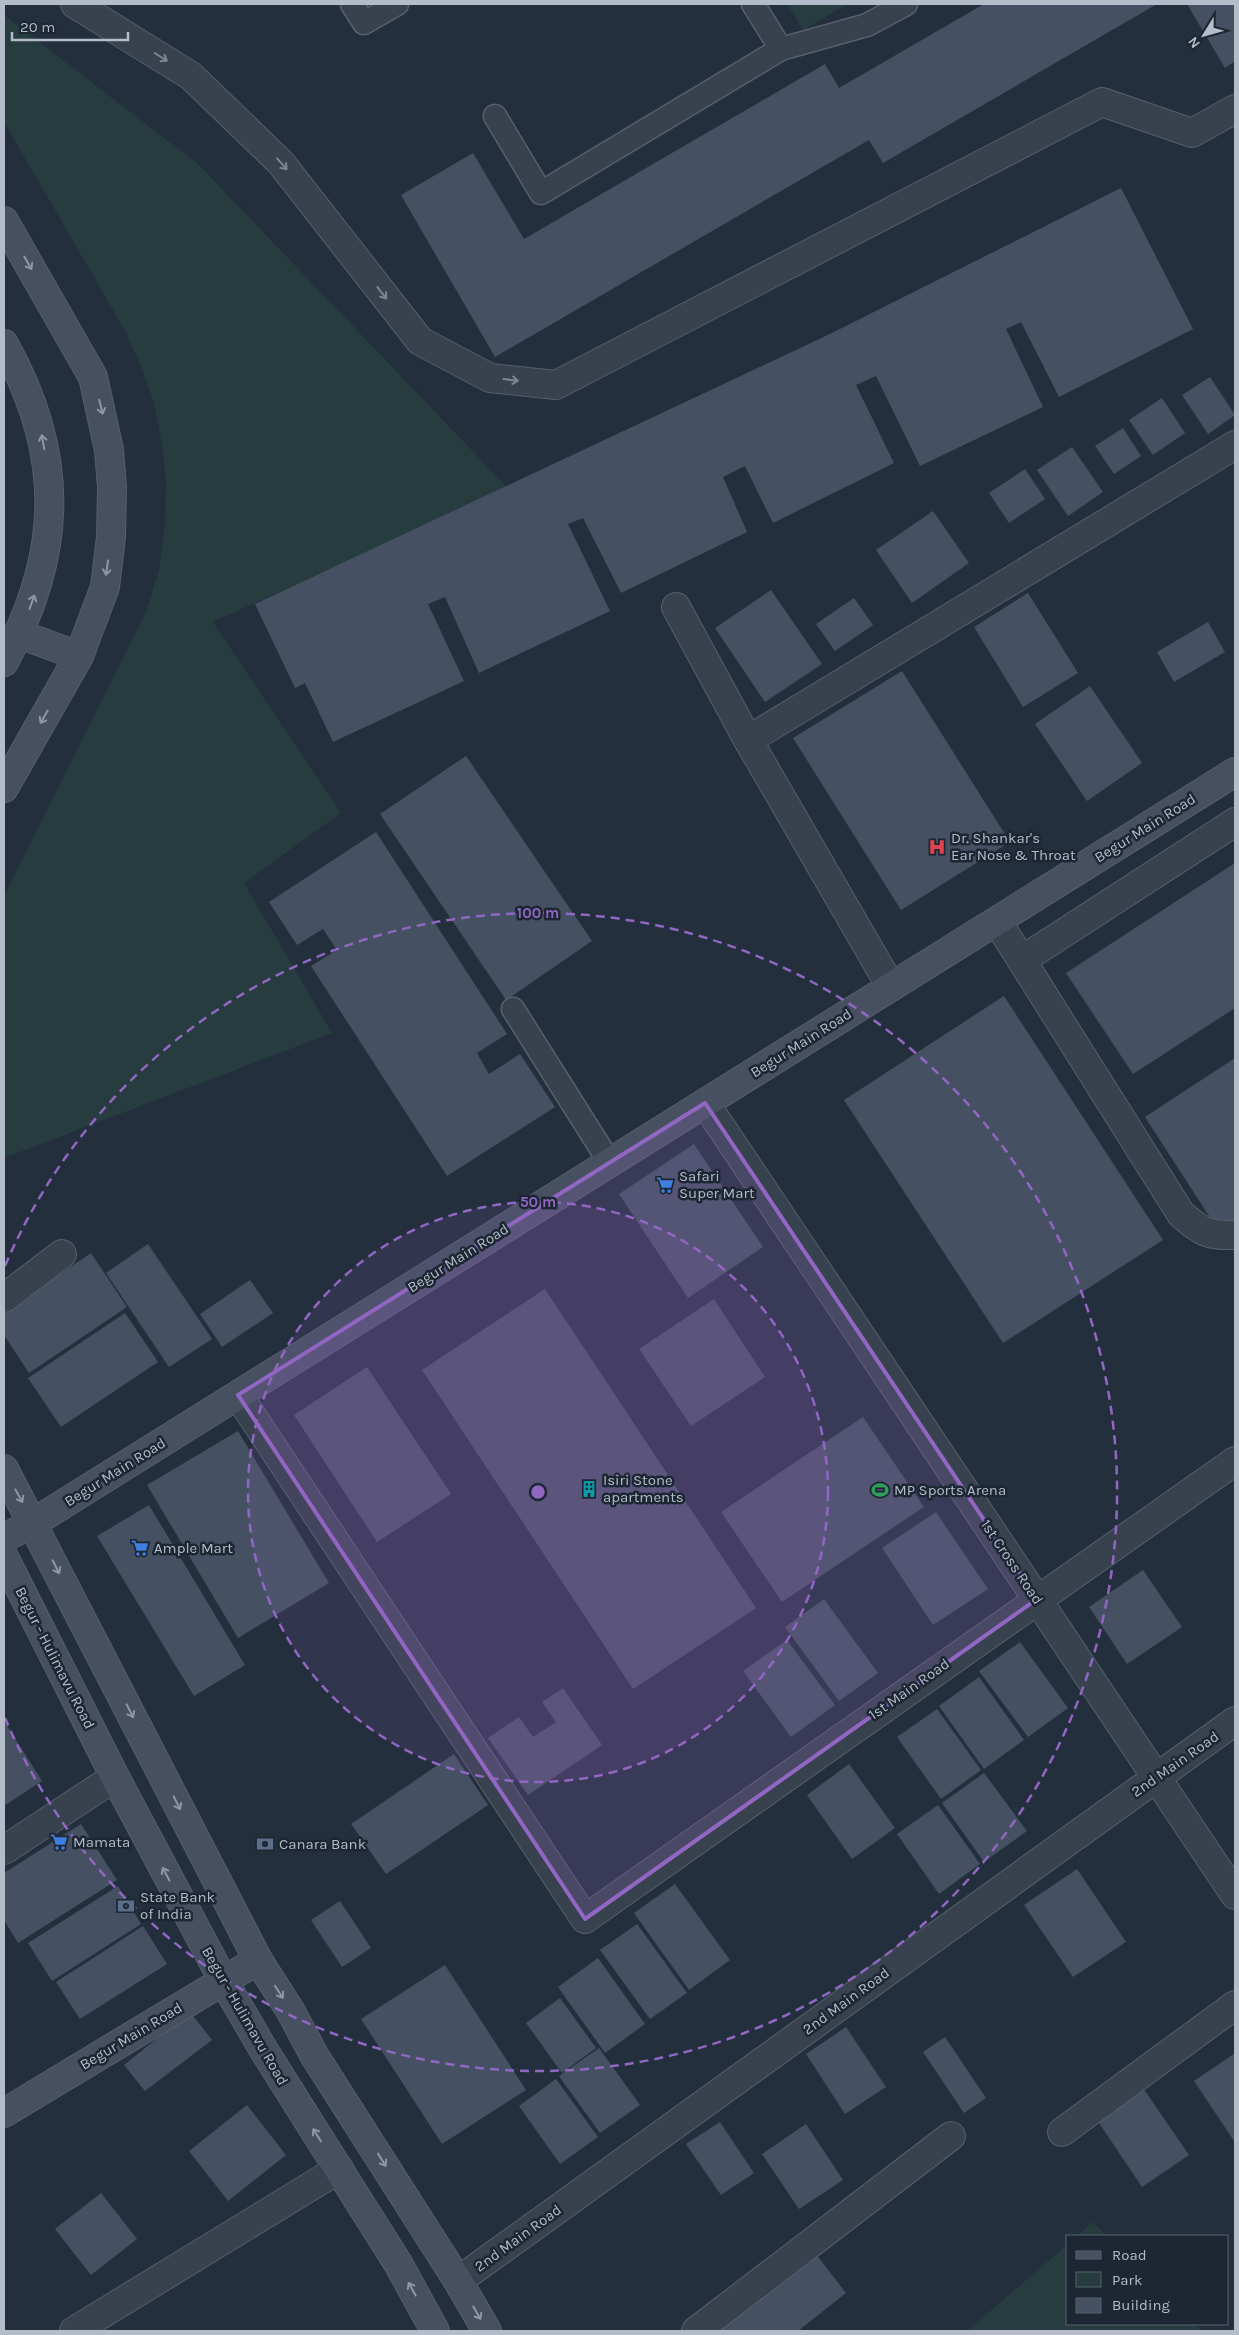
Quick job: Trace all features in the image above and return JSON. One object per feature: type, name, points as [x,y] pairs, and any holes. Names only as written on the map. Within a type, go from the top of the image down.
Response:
[{"type":"main road","points":[[4,220],[93,377],[109,450],[112,487],[111,537],[105,587],[79,656],[4,788]]},
{"type":"main road","points":[[4,344],[20,373],[42,434],[48,466],[50,498],[43,568],[33,602],[4,662]]},
{"type":"main road","points":[[19,634],[79,656]]},
{"type":"main road","name":"Begur Main Road","points":[[4,1538],[33,1523],[1235,772]]},
{"type":"main road","points":[[4,1469],[258,1960],[290,2010],[314,2055],[458,2281],[487,2331]]},
{"type":"main road","name":"Begur - Hulimavu Road","points":[[4,1557],[115,1776],[223,1980],[263,2049],[399,2265],[436,2331]]},
{"type":"main road","name":"Begur Main Road","points":[[4,2113],[258,1960]]},
{"type":"street","points":[[75,4],[191,76],[281,163],[420,341],[490,378],[556,385],[1102,102],[1192,133],[1235,109]]},
{"type":"street","points":[[748,740],[1235,445]]},
{"type":"street","points":[[676,607],[748,740],[891,987]]},
{"type":"street","points":[[1022,960],[1235,822]]},
{"type":"street","points":[[997,921],[1181,1214],[1197,1228],[1212,1236],[1235,1235]]},
{"type":"street","name":"1st Cross Road","points":[[705,1103],[1235,1895]]},
{"type":"street","points":[[4,1298],[62,1254]]},
{"type":"street","name":"1st Main Road","points":[[238,1395],[585,1918],[1235,1461]]},
{"type":"street","name":"2nd Main Road","points":[[458,2281],[1235,1721]]},
{"type":"street","points":[[4,1850],[115,1776]]},
{"type":"street","points":[[1062,2132],[1235,2006]]},
{"type":"street","points":[[696,2331],[951,2136]]},
{"type":"street","points":[[74,2331],[339,2169]]},
{"type":"lane","points":[[352,4],[364,23],[397,4]]},
{"type":"lane","points":[[753,4],[781,49]]},
{"type":"lane","points":[[495,116],[541,193],[781,49],[867,25],[906,4]]},
{"type":"lane","points":[[513,1009],[610,1163]]},
{"type":"highlighted area","points":[[705,1103],[1037,1599],[585,1919],[238,1395]]},
{"type":"green space","points":[[787,4],[848,4],[803,30]]},
{"type":"green space","points":[[4,15],[198,164],[508,488],[213,622],[341,813],[244,883],[332,1033],[4,1158],[4,896],[146,612],[159,570],[165,526],[166,482],[162,443],[154,403],[141,366],[124,329],[4,122]]},
{"type":"green space","points":[[1093,2222],[1106,2235],[1078,2235]]},
{"type":"green space","points":[[1066,2246],[1066,2325],[1195,2325],[1202,2331],[967,2331]]},
{"type":"building","points":[[984,4],[1157,4],[883,163],[869,140],[495,357],[401,195],[473,153],[524,239],[825,64],[839,88]]},
{"type":"building","points":[[1187,4],[1235,4],[1235,61],[1225,68]]},
{"type":"building","points":[[1121,188],[1193,329],[1059,397],[1021,322],[1006,329],[1043,407],[920,466],[876,376],[856,385],[894,463],[773,523],[745,466],[723,477],[747,532],[621,593],[583,518],[568,524],[610,611],[479,673],[445,597],[428,604],[464,681],[333,742],[305,683],[295,688],[255,604],[832,333]]},
{"type":"building","points":[[1210,377],[1235,415],[1208,434],[1182,395]]},
{"type":"building","points":[[1162,398],[1185,433],[1153,455],[1129,420]]},
{"type":"building","points":[[1123,428],[1141,456],[1114,474],[1095,446]]},
{"type":"building","points":[[1072,447],[1103,492],[1068,516],[1037,470]]},
{"type":"building","points":[[1025,469],[1045,499],[1009,523],[989,493]]},
{"type":"building","points":[[933,511],[969,563],[912,603],[876,550]]},
{"type":"building","points":[[771,590],[822,664],[765,702],[715,628]]},
{"type":"building","points":[[1028,593],[1078,673],[1023,707],[974,627]]},
{"type":"building","points":[[854,598],[873,625],[835,651],[816,624]]},
{"type":"building","points":[[1208,622],[1225,652],[1174,682],[1157,652]]},
{"type":"building","points":[[902,671],[1010,842],[901,910],[793,738]]},
{"type":"building","points":[[1090,686],[1142,763],[1087,801],[1035,724]]},
{"type":"building","points":[[466,756],[592,941],[506,1000],[380,814]]},
{"type":"building","points":[[376,832],[507,1034],[477,1053],[489,1074],[520,1054],[555,1107],[447,1176],[311,966],[337,950],[323,929],[297,945],[269,902]]},
{"type":"building","points":[[1235,863],[1235,1008],[1133,1074],[1066,973]]},
{"type":"building","points":[[1004,996],[1163,1240],[1003,1343],[844,1100]]},
{"type":"building","points":[[1235,1058],[1235,1223],[1220,1233],[1145,1117]]},
{"type":"building","points":[[694,1144],[763,1247],[688,1298],[619,1194]]},
{"type":"building","points":[[148,1244],[212,1339],[169,1367],[106,1273]]},
{"type":"building","points":[[91,1253],[127,1307],[29,1373],[4,1335],[4,1312]]},
{"type":"building","points":[[250,1280],[273,1313],[222,1347],[200,1314]]},
{"type":"building","name":"Isiri Stone apartments","points":[[545,1289],[756,1608],[633,1689],[422,1370]]},
{"type":"building","points":[[714,1299],[765,1377],[691,1426],[639,1349]]},
{"type":"building","points":[[125,1313],[158,1362],[61,1427],[28,1378]]},
{"type":"building","points":[[367,1367],[451,1494],[377,1542],[294,1415]]},
{"type":"building","points":[[863,1417],[924,1507],[782,1602],[721,1512]]},
{"type":"building","points":[[238,1431],[329,1583],[238,1638],[147,1485]]},
{"type":"building","points":[[149,1505],[245,1665],[194,1696],[97,1536]]},
{"type":"building","points":[[936,1512],[988,1589],[933,1625],[882,1548]]},
{"type":"building","points":[[1143,1570],[1182,1627],[1127,1664],[1089,1607]]},
{"type":"building","points":[[824,1599],[878,1673],[839,1701],[785,1627]]},
{"type":"building","points":[[787,1640],[835,1705],[791,1737],[743,1671]]},
{"type":"building","points":[[1020,1642],[1068,1708],[1028,1737],[979,1671]]},
{"type":"building","points":[[979,1677],[1024,1740],[984,1769],[939,1706]]},
{"type":"building","points":[[563,1688],[602,1745],[528,1795],[488,1738],[519,1717],[533,1737],[556,1722],[542,1702]]},
{"type":"building","points":[[937,1709],[981,1770],[941,1799],[897,1737]]},
{"type":"building","points":[[4,1721],[42,1781],[4,1806]]},
{"type":"building","points":[[454,1754],[488,1805],[386,1874],[351,1824]]},
{"type":"building","points":[[849,1764],[895,1828],[852,1859],[807,1795]]},
{"type":"building","points":[[984,1773],[1027,1831],[984,1862],[942,1803]]},
{"type":"building","points":[[938,1805],[980,1864],[939,1894],[897,1834]]},
{"type":"building","points":[[81,1824],[117,1880],[18,1943],[4,1920],[4,1873]]},
{"type":"building","points":[[1077,1869],[1126,1942],[1073,1977],[1024,1905]]},
{"type":"building","points":[[675,1884],[730,1960],[689,1990],[634,1913]]},
{"type":"building","points":[[118,1886],[141,1924],[52,1981],[28,1943]]},
{"type":"building","points":[[340,1901],[371,1948],[342,1967],[311,1920]]},
{"type":"building","points":[[637,1924],[687,1993],[650,2019],[600,1950]]},
{"type":"building","points":[[143,1926],[167,1964],[80,2019],[56,1982]]},
{"type":"building","points":[[598,1958],[645,2024],[605,2053],[558,1987]]},
{"type":"building","points":[[445,1965],[526,2090],[442,2144],[361,2019]]},
{"type":"building","points":[[560,1998],[596,2048],[562,2073],[526,2023]]},
{"type":"building","points":[[190,2012],[212,2040],[145,2091],[124,2065]]},
{"type":"building","points":[[846,2027],[886,2087],[845,2114],[806,2054]]},
{"type":"building","points":[[945,2037],[986,2098],[964,2113],[923,2052]]},
{"type":"building","points":[[599,2048],[640,2105],[600,2133],[559,2076]]},
{"type":"building","points":[[1235,2053],[1235,2140],[1234,2141],[1194,2081]]},
{"type":"building","points":[[556,2079],[598,2137],[560,2164],[519,2106]]},
{"type":"building","points":[[1143,2088],[1189,2155],[1142,2187],[1097,2120]]},
{"type":"building","points":[[247,2105],[286,2155],[228,2201],[189,2151]]},
{"type":"building","points":[[720,2122],[754,2173],[721,2195],[686,2144]]},
{"type":"building","points":[[806,2124],[843,2180],[799,2209],[762,2154]]},
{"type":"building","points":[[101,2193],[137,2239],[91,2275],[55,2229]]},
{"type":"building","points":[[815,2253],[846,2293],[798,2331],[716,2331]]},
{"type":"place","name":"Dr. Shankar's Ear Nose & Throat","points":[[937,847]]},
{"type":"place","name":"Safari Super Mart","points":[[665,1185]]},
{"type":"place","name":"Isiri Stone apartments","points":[[589,1489]]},
{"type":"place","name":"MP Sports Arena","points":[[880,1490]]},
{"type":"place","name":"Ample Mart","points":[[140,1548]]},
{"type":"place","name":"Mamata","points":[[59,1842]]},
{"type":"place","name":"Canara Bank","points":[[265,1844]]},
{"type":"place","name":"State Bank of India","points":[[126,1906]]}]
